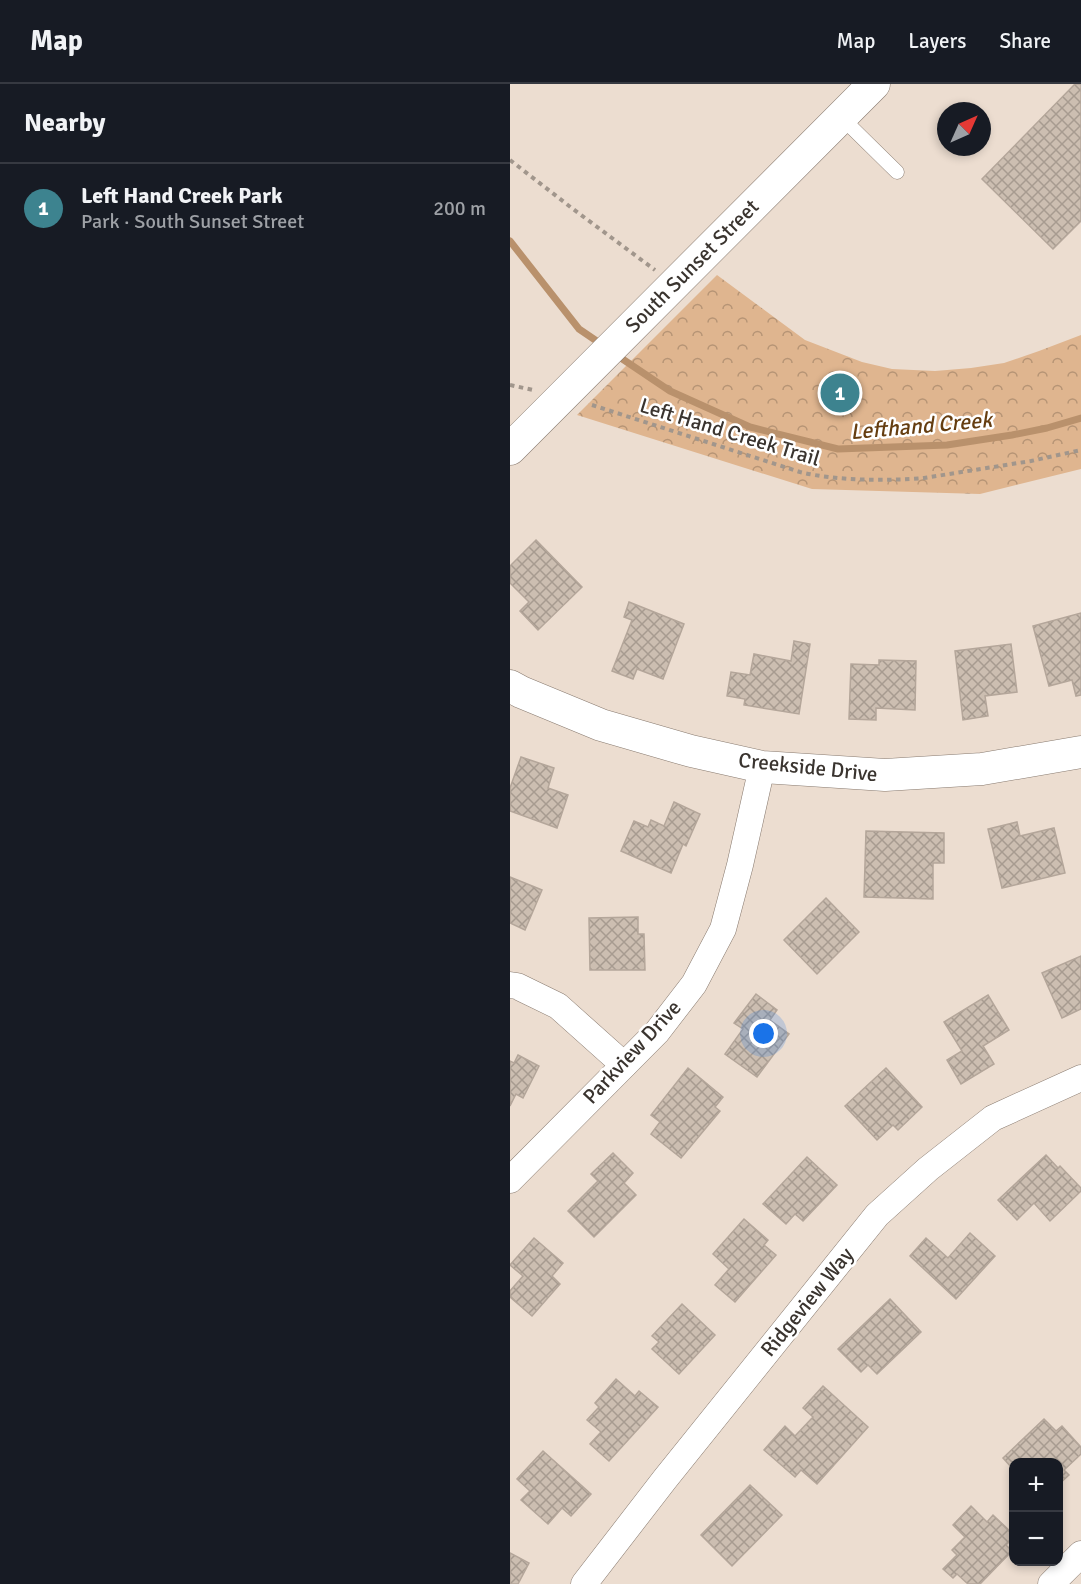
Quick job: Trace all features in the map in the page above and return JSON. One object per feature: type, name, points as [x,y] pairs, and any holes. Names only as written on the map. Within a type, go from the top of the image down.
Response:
[{"type":"street","name":"South Sunset Street","points":[[510,449],[874,84]]},
{"type":"street","name":"Creekside Drive","points":[[510,686],[601,725],[691,751],[762,767],[885,775],[982,769],[1081,752]]},
{"type":"street","name":"Parkview Drive","points":[[510,1180],[657,1032],[694,984],[723,929],[762,767]]},
{"type":"street","points":[[510,984],[558,1006],[624,1065]]},
{"type":"street","name":"Ridgeview Way","points":[[584,1584],[672,1470],[877,1215],[928,1169],[993,1118],[1081,1078]]},
{"type":"street","points":[[1051,1584],[1081,1554]]},
{"type":"lane","points":[[841,117],[897,172]]},
{"type":"path","points":[[510,160],[658,272]]},
{"type":"path","points":[[510,385],[540,392]]},
{"type":"path","name":"Left Hand Creek Trail","points":[[586,403],[800,472],[827,477],[924,478],[1031,461],[1081,450]]},
{"type":"green space","points":[[717,275],[805,340],[862,362],[892,369],[935,371],[1004,363],[1081,335],[1081,469],[980,494],[812,489],[577,415]]},
{"type":"building","points":[[1075,84],[1081,84],[1081,221],[1053,249],[982,179]]},
{"type":"building","points":[[536,540],[582,587],[538,630],[520,611],[529,602],[510,583],[510,566]]},
{"type":"building","points":[[629,602],[684,624],[663,679],[637,669],[633,679],[612,671],[632,620],[624,617]]},
{"type":"building","points":[[1081,613],[1081,695],[1076,696],[1072,680],[1049,686],[1033,626]]},
{"type":"building","points":[[794,641],[810,644],[799,714],[744,705],[745,699],[727,696],[731,672],[750,675],[754,654],[791,661]]},
{"type":"building","points":[[1011,644],[1017,692],[985,696],[988,716],[963,720],[955,651]]},
{"type":"building","points":[[879,660],[916,661],[915,710],[876,708],[876,720],[849,719],[851,664],[879,665]]},
{"type":"building","points":[[521,757],[554,768],[548,788],[568,795],[557,828],[510,811],[510,788]]},
{"type":"building","points":[[674,802],[700,814],[686,846],[683,844],[671,873],[621,851],[634,821],[648,827],[651,820],[664,826]]},
{"type":"building","points":[[1017,822],[1020,836],[1054,828],[1065,873],[1002,888],[988,829]]},
{"type":"building","points":[[866,831],[944,833],[944,863],[933,863],[933,899],[864,897]]},
{"type":"building","points":[[510,877],[542,890],[525,930],[510,923]]},
{"type":"building","points":[[826,898],[859,932],[817,974],[784,940]]},
{"type":"building","points":[[638,917],[638,934],[644,934],[645,970],[590,970],[589,918]]},
{"type":"building","points":[[1081,956],[1081,1009],[1062,1018],[1042,973]]},
{"type":"building","points":[[756,994],[777,1010],[770,1020],[789,1034],[757,1077],[725,1054],[743,1029],[734,1023]]},
{"type":"building","points":[[988,995],[1009,1030],[983,1046],[994,1064],[961,1084],[947,1060],[962,1051],[944,1022]]},
{"type":"building","points":[[518,1055],[539,1066],[523,1098],[516,1094],[510,1106],[510,1061],[514,1063]]},
{"type":"building","points":[[688,1068],[723,1097],[715,1107],[720,1111],[681,1158],[651,1134],[660,1122],[651,1115]]},
{"type":"building","points":[[886,1068],[922,1107],[898,1130],[893,1125],[877,1140],[845,1106]]},
{"type":"building","points":[[613,1153],[633,1173],[624,1183],[636,1195],[594,1237],[568,1211],[598,1181],[591,1174]]},
{"type":"building","points":[[1046,1155],[1058,1168],[1060,1166],[1081,1188],[1081,1191],[1050,1221],[1034,1203],[1017,1220],[998,1200]]},
{"type":"building","points":[[807,1157],[837,1185],[803,1221],[795,1214],[786,1224],[763,1204]]},
{"type":"building","points":[[744,1219],[768,1240],[764,1245],[776,1255],[735,1302],[715,1285],[729,1269],[713,1254]]},
{"type":"building","points":[[970,1233],[995,1256],[956,1299],[910,1256],[926,1238],[948,1258]]},
{"type":"building","points":[[534,1238],[563,1263],[552,1276],[560,1284],[532,1316],[510,1297],[510,1291],[523,1276],[510,1265]]},
{"type":"building","points":[[890,1299],[921,1332],[877,1374],[868,1365],[861,1372],[838,1349]]},
{"type":"building","points":[[682,1304],[715,1335],[679,1374],[652,1349],[659,1342],[652,1336]]},
{"type":"building","points":[[616,1379],[635,1396],[639,1391],[658,1407],[609,1461],[590,1444],[601,1432],[587,1420],[599,1407],[595,1403]]},
{"type":"building","points":[[823,1386],[868,1427],[817,1484],[801,1470],[795,1477],[764,1450],[785,1426],[795,1436],[813,1417],[803,1408]]},
{"type":"building","points":[[1044,1419],[1056,1431],[1062,1426],[1081,1447],[1081,1454],[1064,1470],[1069,1475],[1063,1480],[1063,1458],[1009,1458],[1009,1465],[1003,1458]]},
{"type":"building","points":[[543,1451],[591,1494],[571,1516],[562,1508],[548,1524],[521,1500],[530,1491],[517,1479]]},
{"type":"building","points":[[750,1485],[782,1515],[732,1566],[701,1535]]},
{"type":"building","points":[[971,1506],[987,1522],[993,1515],[1009,1530],[1009,1542],[1006,1545],[1009,1548],[1009,1554],[980,1584],[968,1584],[957,1574],[953,1578],[943,1569],[957,1555],[952,1550],[965,1537],[953,1525]]},
{"type":"building","points":[[510,1553],[529,1563],[518,1584],[510,1584]]},
{"type":"waterway","name":"Lefthand Creek","points":[[510,241],[579,329],[604,346]]},
{"type":"waterway","name":"Lefthand Creek","points":[[615,354],[670,391],[750,427],[838,449],[947,445],[1047,428],[1081,418]]},
{"type":"place","name":"Left Hand Creek Park","points":[[840,393]]}]
